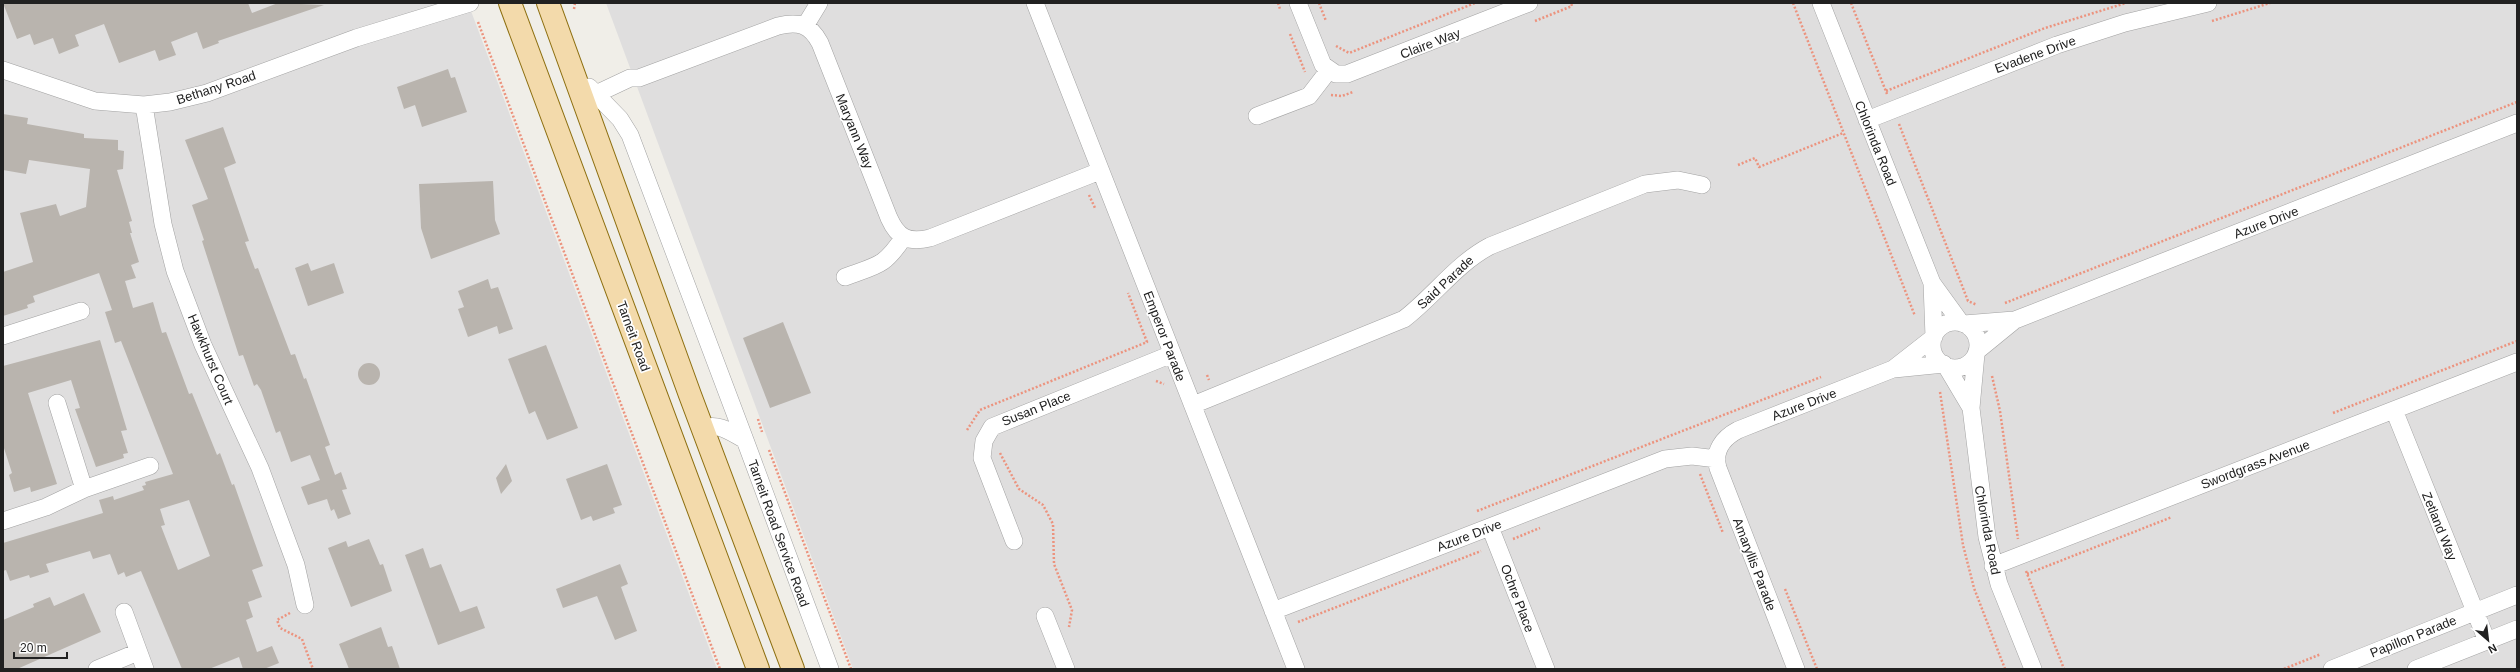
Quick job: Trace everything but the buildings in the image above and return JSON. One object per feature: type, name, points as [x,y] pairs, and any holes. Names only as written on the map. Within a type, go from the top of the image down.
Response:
[{"type":"main road","name":"Tarneit Road","points":[[510,3],[756,663]]},
{"type":"main road","points":[[548,3],[703,428],[793,669]]},
{"type":"main road","points":[[703,428],[692,439],[691,454],[742,588],[756,663]]},
{"type":"street","name":"Bethany Road","points":[[356,38],[432,3]]},
{"type":"street","name":"Bethany Road","points":[[3,70],[95,101],[144,105],[170,102],[207,93],[356,38],[470,3]]},
{"type":"street","points":[[610,108],[622,92],[639,78],[778,26],[789,23],[805,26],[819,3]]},
{"type":"street","name":"Emperor Parade","points":[[1035,3],[1296,669]]},
{"type":"street","points":[[1257,116],[1309,96],[1329,70],[1323,65],[1318,56],[1298,3]]},
{"type":"street","name":"Claire Way","points":[[1329,70],[1336,74],[1355,72],[1529,3]]},
{"type":"street","name":"Chlorinda Road","points":[[1821,3],[1932,283],[1963,323]]},
{"type":"street","name":"Evadene Drive","points":[[1867,120],[2064,43],[2125,23],[2208,3]]},
{"type":"street","name":"Maryann Way","points":[[805,26],[813,31],[820,43],[889,218],[894,228],[903,238]]},
{"type":"street","points":[[573,72],[610,108],[630,135],[649,178],[745,440]]},
{"type":"street","points":[[596,94],[630,78],[639,78]]},
{"type":"street","name":"Hawkhurst Court","points":[[144,105],[163,224],[175,271],[203,345],[260,468],[296,565],[304,605]]},
{"type":"street","name":"Azure Drive","points":[[1963,323],[2015,320],[2517,123]]},
{"type":"street","points":[[845,277],[882,264],[889,258],[903,238],[917,241],[930,238],[1100,171]]},
{"type":"street","name":"Said Parade","points":[[1193,405],[1404,319],[1421,306],[1471,256],[1490,246],[1645,184],[1678,180],[1702,185]]},
{"type":"street","name":"Chlorinda Road","points":[[1932,283],[1934,337]]},
{"type":"street","points":[[3,336],[81,310]]},
{"type":"street","name":"Azure Drive","points":[[1977,352],[2015,320]]},
{"type":"street","points":[[1963,323],[1972,329],[1977,337],[1977,352],[1964,365],[1955,368],[1945,365],[1934,353],[1934,337],[1939,329],[1947,324],[1963,323]]},
{"type":"street","name":"Azure Drive","points":[[1273,612],[1665,459],[1718,452],[1729,434],[1893,369],[1934,337]]},
{"type":"street","name":"Chlorinda Road","points":[[1977,352],[1971,408],[1982,508],[1993,566],[2033,669]]},
{"type":"street","name":"Susan Place","points":[[1014,540],[982,458],[984,441],[992,427],[1172,354]]},
{"type":"street","name":"Swordgrass Avenue","points":[[1993,566],[2022,556],[2517,362]]},
{"type":"street","name":"Chlorinda Road","points":[[1945,365],[1971,408]]},
{"type":"street","name":"Azure Drive","points":[[1893,369],[1945,365]]},
{"type":"street","points":[[57,403],[84,489]]},
{"type":"street","name":"Zetland Way","points":[[2394,410],[2474,612],[2487,641]]},
{"type":"street","points":[[703,428],[711,425],[723,427],[745,440]]},
{"type":"street","name":"Tarneit Road Service Road","points":[[745,440],[830,669]]},
{"type":"street","name":"Amaryllis Parade","points":[[1718,452],[1718,468],[1796,669]]},
{"type":"street","points":[[3,521],[46,507],[84,489],[150,466]]},
{"type":"street","name":"Ochre Place","points":[[1490,527],[1546,669]]},
{"type":"street","name":"Papillon Parade","points":[[2332,669],[2517,595]]},
{"type":"street","points":[[124,612],[145,669]]},
{"type":"street","points":[[1045,616],[1066,669]]},
{"type":"street","points":[[2416,669],[2517,629]]},
{"type":"street","points":[[96,669],[138,652]]},
{"type":"path","points":[[574,9],[576,3]]},
{"type":"path","points":[[1319,3],[1328,25]]},
{"type":"path","points":[[1333,40],[1336,48],[1349,53],[1475,3]]},
{"type":"path","points":[[1793,3],[1915,317]]},
{"type":"path","points":[[1851,3],[1968,301],[1980,307]]},
{"type":"path","points":[[2208,22],[2270,3]]},
{"type":"path","points":[[478,22],[720,669]]},
{"type":"path","points":[[2001,304],[2517,102]]},
{"type":"path","points":[[1900,126],[1907,124]]},
{"type":"path","points":[[1738,165],[1755,158],[1759,167],[1843,133]]},
{"type":"path","points":[[1090,195],[1095,210]]},
{"type":"path","points":[[967,430],[980,410],[1147,342],[1127,291]]},
{"type":"path","points":[[1992,373],[2000,412],[2022,556],[2064,669]]},
{"type":"path","points":[[1470,514],[1827,374]]},
{"type":"path","points":[[1151,383],[1158,380],[1160,383],[1164,382],[1166,389]]},
{"type":"path","points":[[758,419],[763,434]]},
{"type":"path","points":[[1003,446],[1000,452],[1013,481],[1024,495],[1043,506],[1053,524],[1054,564],[1072,610],[1069,628],[1071,634]]},
{"type":"path","points":[[769,449],[851,669]]},
{"type":"path","points":[[304,605],[277,620],[280,628],[302,639],[313,669]]},
{"type":"shaded area","points":[[3,3],[468,3],[717,669],[3,669]]},
{"type":"shaded area","points":[[606,3],[2517,3],[2517,669],[853,669]]}]
